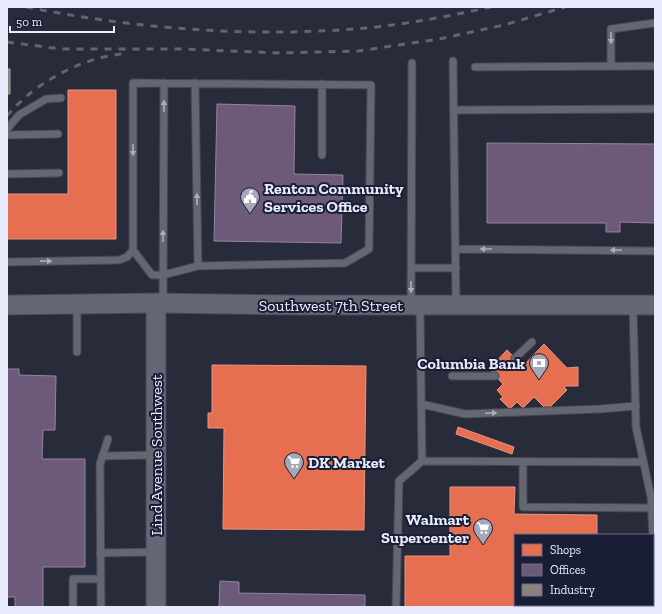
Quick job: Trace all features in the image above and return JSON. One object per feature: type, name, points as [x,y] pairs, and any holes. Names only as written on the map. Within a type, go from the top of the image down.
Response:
[{"type":"street","name":"Southwest 7th Street","points":[[7,305],[159,303],[655,305]]},
{"type":"street","name":"Lind Avenue Southwest","points":[[156,607],[156,455],[159,303]]},
{"type":"lane","points":[[611,66],[611,29],[655,23]]},
{"type":"lane","points":[[453,61],[456,305]]},
{"type":"lane","points":[[412,63],[411,268],[416,305],[422,461]]},
{"type":"lane","points":[[475,67],[655,66]]},
{"type":"lane","points":[[133,83],[164,83],[371,85],[369,249],[344,263],[198,266],[163,275],[152,275],[133,250],[133,83]]},
{"type":"lane","points":[[159,303],[163,275],[164,83]]},
{"type":"lane","points":[[195,83],[198,266]]},
{"type":"lane","points":[[322,84],[322,155]]},
{"type":"lane","points":[[7,129],[19,115],[46,99],[61,98]]},
{"type":"lane","points":[[454,110],[655,109]]},
{"type":"lane","points":[[7,135],[58,134]]},
{"type":"lane","points":[[7,174],[59,173]]},
{"type":"lane","points":[[456,249],[655,251]]},
{"type":"lane","points":[[7,262],[119,260],[127,257],[133,250]]},
{"type":"lane","points":[[411,268],[456,268]]},
{"type":"lane","points":[[77,304],[77,352]]},
{"type":"lane","points":[[633,305],[636,427],[653,508],[654,534]]},
{"type":"lane","points":[[515,358],[532,342]]},
{"type":"lane","points":[[452,376],[495,376]]},
{"type":"lane","points":[[421,404],[465,414],[600,409],[636,406]]},
{"type":"lane","points":[[101,607],[100,464],[108,440]]},
{"type":"lane","points":[[102,456],[156,455]]},
{"type":"lane","points":[[396,607],[399,481],[422,461],[644,462]]},
{"type":"lane","points":[[523,462],[523,507],[653,508]]},
{"type":"lane","points":[[654,543],[655,578]]},
{"type":"lane","points":[[100,553],[156,552]]},
{"type":"lane","points":[[73,607],[72,579],[101,579]]},
{"type":"lane","points":[[654,607],[655,584]]},
{"type":"building: Shops","points":[[68,90],[116,90],[116,239],[7,239],[7,194],[68,194]]},
{"type":"building: Shops","name":"Columbia Bank","points":[[544,344],[567,368],[578,367],[578,386],[564,387],[567,390],[547,410],[534,397],[523,408],[517,402],[510,409],[500,399],[503,397],[497,390],[503,384],[489,369],[507,350],[523,366]]},
{"type":"building: Shops","name":"DK Market","points":[[212,365],[366,366],[364,530],[223,529],[224,428],[208,428],[208,413],[212,413]]},
{"type":"building: Shops","points":[[458,427],[514,447],[512,454],[456,434]]},
{"type":"building: Shops","name":"Walmart Supercenter","points":[[450,487],[515,487],[514,514],[597,515],[597,534],[514,534],[514,606],[609,607],[405,607],[405,556],[450,556]]},
{"type":"building: Offices","points":[[217,104],[295,106],[294,174],[343,175],[341,243],[214,241]]},
{"type":"building: Offices","points":[[487,143],[655,144],[655,223],[620,222],[620,232],[606,232],[606,223],[487,223]]},
{"type":"building: Offices","points":[[7,369],[19,369],[19,375],[56,376],[55,430],[43,430],[42,459],[85,459],[85,567],[43,567],[43,607],[15,607],[15,597],[7,597]]},
{"type":"building: Offices","points":[[220,581],[239,582],[239,593],[365,595],[365,607],[219,607]]},
{"type":"building: Industry","points":[[7,69],[10,69],[10,94],[7,94]]},
{"type":"railway","points":[[26,7],[110,21],[195,30],[238,32],[323,31],[366,28],[460,14],[491,7]]},
{"type":"railway","points":[[7,42],[61,49],[182,49],[280,53],[358,51],[439,39],[504,25],[565,7]]},
{"type":"railway","points":[[7,116],[25,97],[59,74],[96,59],[126,53]]},
{"type":"place","name":"Renton Community Services Office","points":[[250,214]]},
{"type":"place","name":"Columbia Bank","points":[[539,380]]},
{"type":"place","name":"DK Market","points":[[294,479]]},
{"type":"place","name":"Walmart Supercenter","points":[[483,545]]}]
